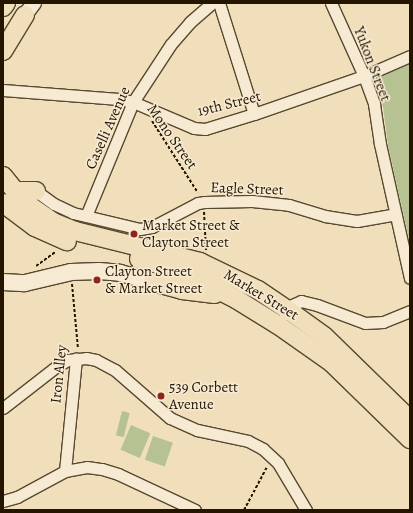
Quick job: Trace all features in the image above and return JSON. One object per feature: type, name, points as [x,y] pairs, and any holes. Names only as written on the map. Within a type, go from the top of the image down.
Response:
[{"type":"main road","points":[[3,7],[6,3]]},
{"type":"main road","points":[[3,28],[13,24],[30,9]]},
{"type":"main road","points":[[3,51],[30,9]]},
{"type":"main road","name":"Market Street","points":[[3,176],[9,198],[63,227],[181,264],[211,266],[244,282],[288,310],[332,344],[410,420]]},
{"type":"main road","points":[[9,198],[22,190],[36,191]]},
{"type":"main road","points":[[153,282],[170,282],[181,264]]},
{"type":"main road","name":"Market Street","points":[[181,264],[278,325],[332,363],[410,439]]},
{"type":"main road","points":[[3,282],[26,283],[71,272],[99,271],[120,273],[182,290],[208,292],[236,299]]},
{"type":"street","name":"Caselli Avenue","points":[[86,216],[133,102],[171,44],[190,22],[212,3]]},
{"type":"street","points":[[219,3],[254,114]]},
{"type":"street","name":"Yukon Street","points":[[332,3],[364,76],[374,104],[380,144],[410,278]]},
{"type":"street","name":"19th Street","points":[[3,90],[119,99],[133,102],[194,128],[200,129],[254,114],[364,76],[410,56]]},
{"type":"street","name":"Eagle Street","points":[[36,191],[63,209],[133,228],[146,229],[198,203],[204,202],[252,201],[289,205],[325,216],[357,221],[395,214]]},
{"type":"street","points":[[278,325],[295,302],[308,302],[365,323],[377,323],[408,312]]},
{"type":"street","points":[[3,408],[56,366],[76,359],[86,358],[106,363],[163,414],[197,430],[253,443],[275,459],[306,510]]},
{"type":"street","name":"Iron Alley","points":[[65,470],[76,359]]},
{"type":"street","points":[[3,501],[17,498],[65,470],[87,467],[110,471],[195,510]]},
{"type":"path","name":"Mono Street","points":[[150,119],[204,202]]},
{"type":"path","points":[[204,202],[205,253]]},
{"type":"path","points":[[34,267],[50,257],[57,248]]},
{"type":"path","name":"Iron Alley","points":[[72,281],[78,346],[76,359]]},
{"type":"path","points":[[244,510],[268,466],[275,459]]},
{"type":"green space","points":[[410,60],[410,244],[388,145],[383,107],[376,78],[380,73]]},
{"type":"green space","points":[[122,411],[130,413],[124,437],[116,435]]},
{"type":"green space","points":[[131,425],[150,433],[140,458],[120,450]]},
{"type":"green space","points":[[153,436],[173,443],[165,466],[145,460]]},
{"type":"place","name":"Market Street & Clayton Street","points":[[134,234]]},
{"type":"place","name":"Clayton Street & Market Street","points":[[97,280]]},
{"type":"place","name":"539 Corbett Avenue","points":[[161,396]]}]
